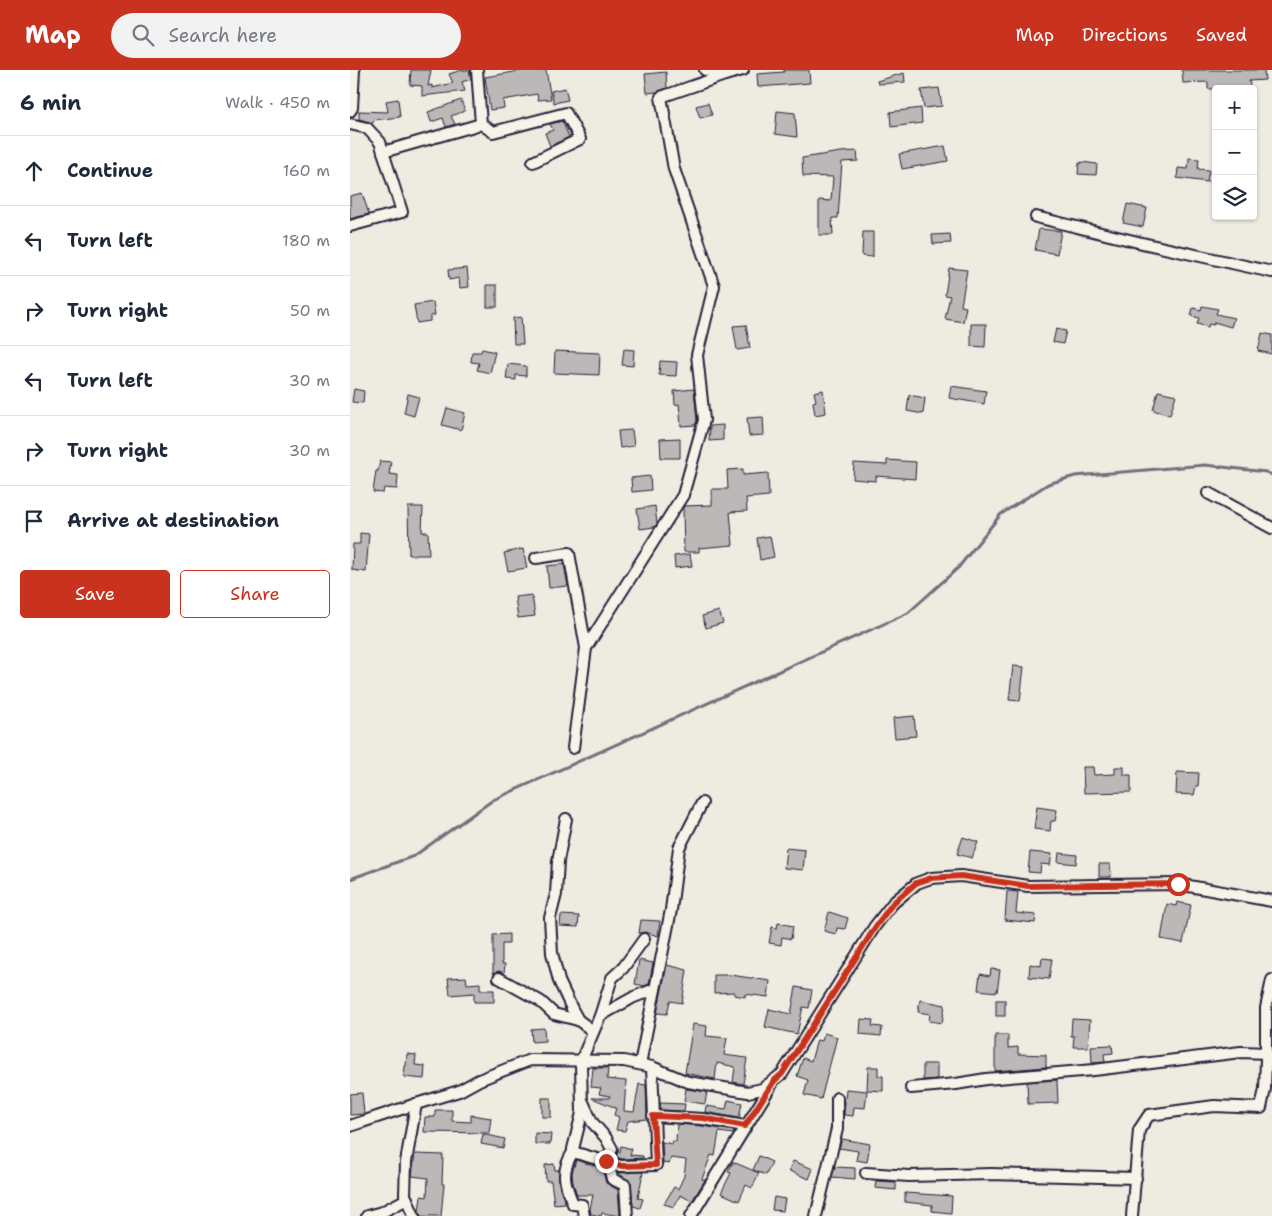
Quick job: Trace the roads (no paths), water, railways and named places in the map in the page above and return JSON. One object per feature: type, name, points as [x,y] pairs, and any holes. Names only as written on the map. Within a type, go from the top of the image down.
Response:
[{"type":"street","points":[[350,111],[352,108],[354,70]]},
{"type":"street","points":[[477,70],[481,124]]},
{"type":"street","points":[[706,70],[725,75]]},
{"type":"street","points":[[586,648],[683,495],[704,420],[697,354],[714,286],[674,169],[662,97],[743,70]]},
{"type":"street","points":[[383,152],[481,124],[493,132],[566,113],[580,139],[533,162]]},
{"type":"street","points":[[350,124],[367,128],[380,142],[402,212],[350,226]]},
{"type":"street","points":[[1036,217],[1142,244],[1272,272]]},
{"type":"street","points":[[1208,494],[1272,528]]},
{"type":"street","points":[[536,558],[569,553],[586,648],[573,748]]},
{"type":"street","points":[[640,1064],[671,910],[679,848],[702,803]]},
{"type":"street","points":[[566,820],[558,861],[556,894],[550,918],[552,953],[559,981],[578,1020]]},
{"type":"street","points":[[350,1126],[459,1091],[479,1080],[530,1060],[624,1061],[640,1064],[688,1082],[748,1092],[762,1089],[782,1074],[876,926],[893,903],[916,883],[931,878],[961,876],[1028,886],[1178,884],[1272,901]]},
{"type":"street","points":[[606,1161],[612,1149],[606,1138],[592,1122],[583,1100],[581,1060],[600,1016],[612,978],[623,968],[644,939]]},
{"type":"street","points":[[499,978],[540,1001],[554,1014],[578,1020],[593,1031]]},
{"type":"street","points":[[1132,1216],[1138,1130],[1149,1115],[1214,1106],[1261,1108],[1265,1090],[1267,1053],[1266,1008],[1272,980]]},
{"type":"street","points":[[600,1016],[634,997],[655,989]]},
{"type":"street","points":[[911,1088],[986,1079],[1094,1070],[1242,1052],[1267,1053]]},
{"type":"street","points":[[627,1216],[625,1185],[612,1179],[609,1166],[656,1165],[652,1068]]},
{"type":"street","points":[[691,1216],[774,1081]]},
{"type":"street","points":[[816,1216],[837,1129],[838,1098]]},
{"type":"street","points":[[583,1100],[582,1114],[573,1152],[564,1174],[566,1186],[573,1204],[582,1205],[584,1216]]},
{"type":"street","points":[[414,1216],[405,1195],[406,1162],[416,1104]]},
{"type":"street","points":[[653,1116],[703,1118],[745,1126]]},
{"type":"street","points":[[573,1152],[622,1166]]},
{"type":"street","points":[[866,1174],[910,1176],[992,1174],[1136,1178]]},
{"type":"street","points":[[367,1216],[382,1212],[407,1199]]},
{"type":"waterway","points":[[350,879],[414,856],[493,800],[908,613],[958,568],[1001,514],[1048,484],[1075,476],[1205,465],[1266,472],[1272,475]]}]
